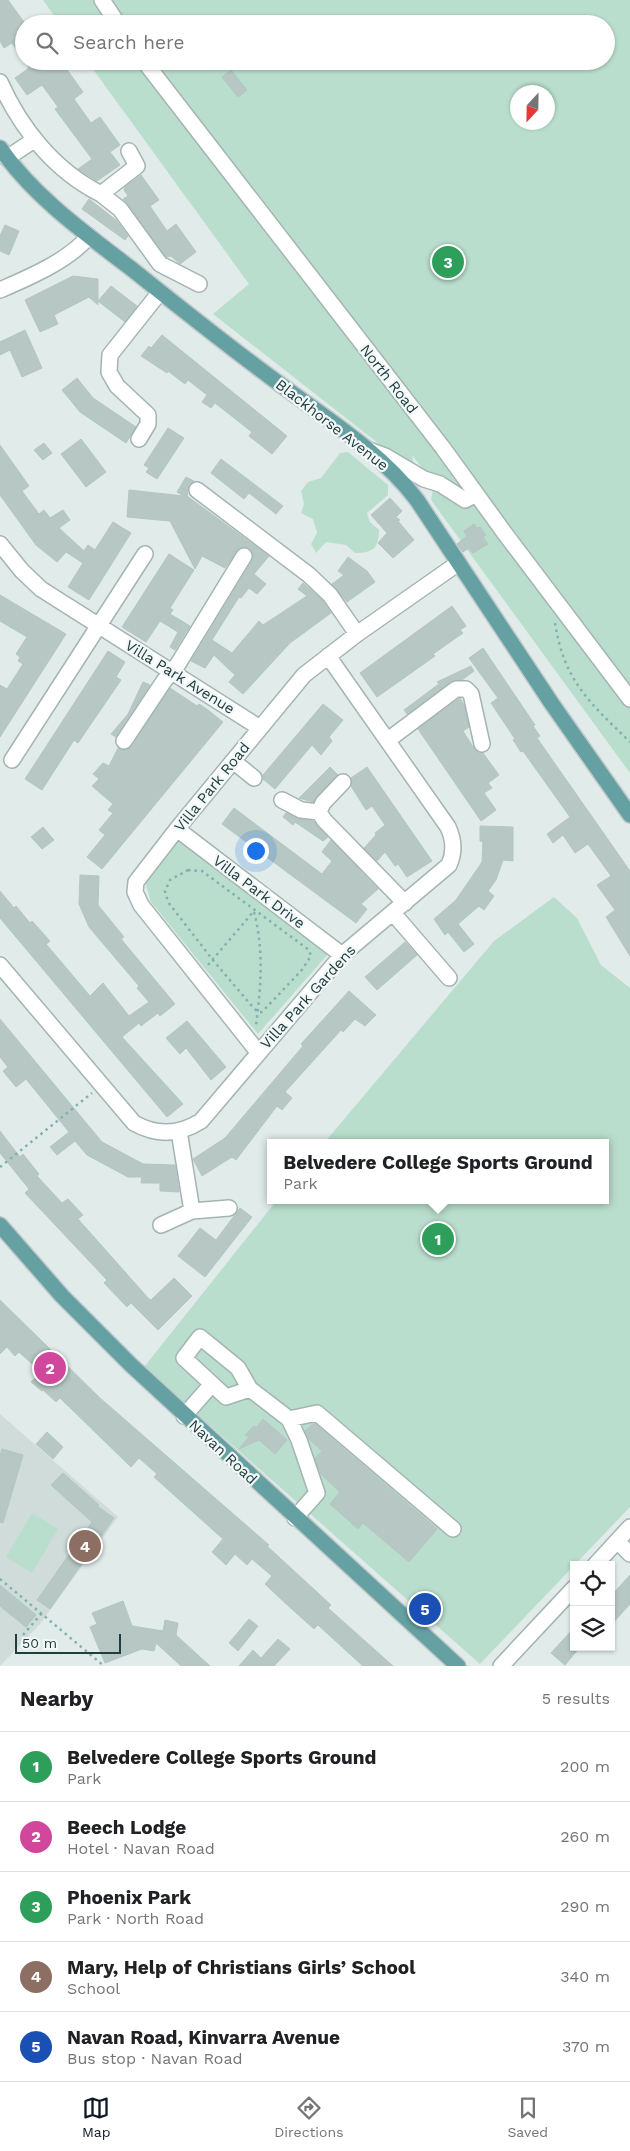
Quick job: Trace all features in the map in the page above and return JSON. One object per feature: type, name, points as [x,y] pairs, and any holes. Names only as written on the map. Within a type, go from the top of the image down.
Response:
[{"type":"main road","name":"Blackhorse Avenue","points":[[3,153],[31,185],[89,236],[367,449],[407,487],[457,564],[630,816]]},
{"type":"main road","name":"Navan Road","points":[[1,1229],[62,1296],[184,1416],[458,1666]]},
{"type":"street","points":[[102,0],[112,15]]},
{"type":"street","name":"North Road","points":[[151,70],[476,494],[630,699]]},
{"type":"street","points":[[0,82],[8,100],[34,140],[80,183],[101,194],[120,209],[160,264],[199,284]]},
{"type":"street","points":[[3,153],[34,140]]},
{"type":"street","points":[[101,194],[137,166],[129,151]]},
{"type":"street","points":[[0,290],[60,260],[79,247],[89,236]]},
{"type":"street","points":[[139,440],[148,424],[148,415],[118,386],[109,372],[110,355],[160,292]]},
{"type":"street","points":[[367,449],[385,456],[424,478],[440,484],[465,500],[476,494]]},
{"type":"street","points":[[407,487],[424,478]]},
{"type":"street","points":[[198,490],[241,521],[309,575],[330,595],[357,634]]},
{"type":"street","name":"Villa Park Avenue","points":[[0,544],[22,571],[41,589],[260,728]]},
{"type":"street","points":[[12,760],[145,554]]},
{"type":"street","points":[[124,741],[171,672],[244,556]]},
{"type":"street","name":"Villa Park Road","points":[[258,1052],[141,905],[135,892],[136,882],[177,829],[304,675],[357,634],[457,564]]},
{"type":"street","name":"Villa Park Gardens","points":[[0,965],[134,1123],[155,1132],[188,1129],[201,1121],[342,955],[449,865],[452,857],[453,841],[448,827],[328,656]]},
{"type":"street","points":[[388,740],[456,689],[466,689],[471,694],[482,744]]},
{"type":"street","points":[[233,761],[254,778]]},
{"type":"street","points":[[319,812],[323,803],[343,782]]},
{"type":"street","points":[[282,800],[301,810],[319,812]]},
{"type":"street","points":[[319,812],[324,820],[405,903]]},
{"type":"street","name":"Villa Park Drive","points":[[177,829],[342,955]]},
{"type":"street","points":[[393,913],[449,978]]},
{"type":"street","points":[[179,1131],[192,1211]]},
{"type":"street","points":[[161,1225],[192,1211],[229,1208]]},
{"type":"street","points":[[250,1389],[226,1397],[207,1389],[184,1358],[200,1338],[238,1368],[250,1389],[289,1419],[299,1440],[317,1493],[295,1518]]},
{"type":"street","points":[[184,1416],[207,1389]]},
{"type":"street","points":[[289,1419],[316,1412],[453,1529]]},
{"type":"street","points":[[599,1561],[630,1527]]},
{"type":"street","points":[[618,1542],[630,1554]]},
{"type":"street","points":[[501,1666],[570,1592]]},
{"type":"path","points":[[561,608],[555,623],[558,646],[566,667],[587,701],[630,742]]},
{"type":"path","points":[[188,870],[202,871],[309,950],[311,956],[301,971],[267,1009],[258,1012],[212,959],[168,902],[165,891],[170,880],[188,870]]},
{"type":"path","points":[[197,976],[265,896]]},
{"type":"path","points":[[254,911],[260,935],[262,975],[256,1025],[258,1052]]},
{"type":"path","points":[[0,1167],[101,1086]]},
{"type":"path","points":[[0,1579],[104,1666]]},
{"type":"path","points":[[23,1635],[42,1613]]},
{"type":"shaded area","points":[[0,1414],[118,1517],[40,1624],[0,1666]]},
{"type":"green space","points":[[43,0],[630,0],[630,773],[431,500],[434,483],[412,455],[414,466],[399,464],[379,444],[213,314],[249,284],[94,70],[615,70],[615,15],[54,15]]},
{"type":"green space","points":[[348,452],[388,485],[388,495],[367,513],[370,522],[379,530],[378,542],[370,551],[355,553],[346,545],[326,542],[316,553],[311,544],[317,533],[313,519],[301,513],[304,504],[301,491],[308,482],[321,478],[340,453]]},
{"type":"green space","points":[[180,837],[329,953],[258,1034],[151,902],[145,882]]},
{"type":"green space","points":[[554,897],[577,918],[601,965],[630,988],[630,1507],[578,1561],[570,1561],[570,1570],[480,1664],[144,1367],[274,1204],[609,1204],[609,1139],[327,1139],[494,941]]},
{"type":"green space","points":[[32,1513],[58,1529],[32,1573],[6,1557]]},
{"type":"building","points":[[0,0],[8,0],[19,15],[15,15],[15,47],[12,43],[4,48],[0,41]]},
{"type":"building","points":[[26,70],[67,70],[83,92],[74,99],[91,123],[100,117],[120,145],[110,152],[120,165],[97,181],[78,169],[92,159],[55,109],[58,107],[42,85],[27,95],[15,78]]},
{"type":"building","points":[[231,70],[247,90],[238,97],[222,77]]},
{"type":"building","points":[[141,175],[159,200],[150,206],[167,231],[176,224],[196,252],[180,264],[171,256],[166,257],[123,199],[128,196],[124,190],[125,187]]},
{"type":"building","points":[[89,199],[116,220],[128,236],[125,240],[82,209]]},
{"type":"building","points":[[5,225],[19,231],[9,255],[0,251],[0,236]]},
{"type":"building","points":[[73,276],[98,279],[98,305],[89,297],[54,315],[58,324],[40,332],[25,300]]},
{"type":"building","points":[[111,286],[137,306],[125,322],[98,301]]},
{"type":"building","points":[[25,330],[42,368],[22,377],[10,350],[0,355],[0,342]]},
{"type":"building","points":[[162,335],[287,436],[272,454],[249,436],[252,432],[215,403],[211,408],[202,402],[207,395],[188,380],[185,384],[168,371],[167,373],[141,356]]},
{"type":"building","points":[[77,378],[93,398],[136,427],[126,443],[80,412],[62,390]]},
{"type":"building","points":[[168,428],[184,438],[157,479],[146,472],[149,468],[144,465]]},
{"type":"building","points":[[81,439],[106,472],[86,487],[61,454]]},
{"type":"building","points":[[44,443],[52,453],[43,460],[34,450]]},
{"type":"building","points":[[0,445],[29,486],[22,491],[39,514],[44,510],[50,518],[63,510],[70,520],[59,528],[84,551],[88,545],[95,550],[113,522],[131,533],[89,600],[68,587],[83,563],[66,552],[57,562],[36,545],[0,495]]},
{"type":"building","points":[[221,459],[283,506],[276,514],[249,493],[244,499],[211,473]]},
{"type":"building","points":[[186,477],[194,481],[189,485],[187,496],[269,556],[254,574],[266,584],[257,594],[249,588],[241,598],[239,597],[212,640],[232,653],[259,621],[263,625],[307,596],[298,589],[303,583],[323,601],[331,613],[290,643],[243,694],[229,682],[235,675],[214,655],[205,668],[191,661],[252,561],[252,551],[245,547],[239,548],[225,568],[202,556],[195,569],[170,521],[127,517],[129,490],[184,496],[177,492]]},
{"type":"building","points":[[390,498],[402,511],[396,517],[400,520],[398,521],[414,540],[393,558],[378,543],[387,533],[371,515]]},
{"type":"building","points":[[474,524],[477,528],[480,527],[486,535],[483,537],[488,544],[473,553],[469,548],[463,552],[457,544],[467,536],[464,531]]},
{"type":"building","points":[[169,554],[194,570],[170,608],[173,610],[170,614],[190,626],[175,650],[170,647],[178,632],[160,621],[146,642],[122,627]]},
{"type":"building","points":[[348,557],[367,571],[375,582],[347,602],[332,584],[344,575],[338,571]]},
{"type":"building","points":[[0,595],[66,634],[0,737],[0,685],[7,689],[23,664],[18,661],[20,657],[16,654],[27,637],[0,621]]},
{"type":"building","points":[[452,606],[466,626],[460,630],[463,633],[433,654],[435,656],[377,697],[360,673]]},
{"type":"building","points":[[483,648],[535,725],[533,726],[540,736],[537,738],[630,871],[630,956],[606,917],[615,910],[597,885],[611,876],[588,844],[575,853],[563,835],[553,843],[547,834],[570,817],[523,751],[521,752],[513,740],[515,739],[491,703],[498,698],[469,658]]},
{"type":"building","points":[[108,651],[125,662],[116,677],[121,680],[78,743],[74,740],[42,790],[25,779]]},
{"type":"building","points":[[471,666],[474,671],[462,680],[450,682],[407,714],[404,710],[439,684],[437,682]]},
{"type":"building","points":[[143,682],[150,685],[116,737],[111,734],[128,714]]},
{"type":"building","points":[[170,688],[197,706],[199,704],[223,722],[102,869],[87,857],[105,835],[99,830],[113,813],[108,810],[113,804],[92,786],[99,779],[93,774],[103,763],[109,766],[118,748],[124,750],[132,746]]},
{"type":"building","points":[[460,698],[464,705],[469,727],[463,731],[475,750],[483,753],[499,775],[488,783],[492,788],[484,793],[496,810],[481,821],[418,729]]},
{"type":"building","points":[[323,704],[343,720],[329,737],[332,741],[321,755],[312,745],[275,789],[263,779],[263,775]]},
{"type":"building","points":[[330,767],[338,775],[313,802],[299,798]]},
{"type":"building","points":[[367,767],[432,861],[407,877],[398,864],[395,866],[385,852],[377,861],[364,848],[376,835],[375,833],[385,825],[372,806],[366,810],[351,786],[351,778]]},
{"type":"building","points":[[234,808],[322,874],[332,861],[322,852],[331,840],[378,889],[361,904],[367,909],[356,923],[222,824]]},
{"type":"building","points":[[286,813],[300,819],[313,821],[328,837],[323,841],[295,822],[293,825],[283,817]]},
{"type":"building","points":[[480,826],[513,827],[513,861],[503,860],[496,880],[488,891],[494,896],[484,910],[479,906],[458,924],[474,944],[464,952],[448,932],[445,935],[434,919],[456,900],[482,862],[483,842],[480,841]]},
{"type":"building","points":[[43,827],[54,840],[42,849],[31,837]]},
{"type":"building","points":[[80,875],[99,876],[98,905],[124,937],[121,939],[175,1004],[160,1016],[158,1013],[141,1026],[139,1023],[122,1037],[183,1104],[167,1117],[0,918],[0,891],[14,908],[16,906],[30,923],[32,921],[50,941],[46,944],[90,996],[103,983],[129,1016],[149,1002],[137,988],[139,986],[89,927],[79,904]]},
{"type":"building","points":[[405,942],[417,955],[377,990],[365,977]]},
{"type":"building","points":[[349,991],[376,1015],[365,1026],[355,1019],[343,1032],[341,1030],[285,1092],[292,1098],[282,1110],[277,1106],[236,1160],[232,1157],[202,1176],[193,1159],[225,1138],[303,1046],[301,1044]]},
{"type":"building","points":[[0,1019],[102,1142],[143,1164],[175,1165],[179,1192],[160,1191],[160,1183],[141,1183],[142,1177],[128,1177],[87,1155],[75,1141],[57,1155],[50,1147],[69,1132],[26,1079],[16,1087],[3,1071],[8,1067],[0,1057]]},
{"type":"building","points":[[187,1021],[226,1067],[211,1080],[186,1048],[180,1054],[166,1038]]},
{"type":"building","points":[[0,1131],[20,1157],[23,1154],[39,1174],[37,1176],[62,1203],[68,1199],[83,1215],[78,1219],[149,1299],[151,1300],[174,1278],[192,1296],[158,1330],[131,1303],[127,1307],[104,1283],[107,1280],[25,1193],[29,1189],[0,1153]]},
{"type":"building","points":[[240,1208],[252,1217],[205,1277],[178,1256],[200,1228],[216,1240]]},
{"type":"building","points":[[0,1300],[100,1398],[269,1545],[267,1546],[331,1605],[328,1608],[393,1666],[363,1666],[318,1625],[314,1629],[265,1584],[272,1576],[252,1559],[247,1565],[235,1554],[226,1565],[212,1552],[223,1539],[154,1477],[157,1474],[139,1458],[131,1467],[60,1398],[56,1402],[31,1382],[41,1372],[19,1352],[15,1356],[7,1347],[0,1354]]},
{"type":"building","points":[[263,1419],[287,1440],[275,1454],[259,1440],[239,1449],[249,1437],[245,1435],[254,1426],[257,1427]]},
{"type":"building","points":[[314,1423],[437,1529],[409,1562],[363,1523],[358,1529],[330,1504],[340,1492],[321,1474],[315,1458],[322,1451],[308,1438],[305,1431]]},
{"type":"building","points":[[47,1432],[63,1447],[53,1459],[36,1444]]},
{"type":"building","points":[[2,1449],[23,1455],[3,1523],[0,1522],[0,1456]]},
{"type":"building","points":[[63,1473],[99,1505],[97,1506],[114,1518],[50,1609],[37,1600],[92,1522],[51,1485]]},
{"type":"building","points":[[630,1575],[630,1604],[615,1621],[615,1606],[615,1592]]},
{"type":"building","points":[[0,1585],[36,1615],[26,1627],[0,1606]]},
{"type":"building","points":[[123,1601],[132,1626],[163,1631],[165,1620],[178,1623],[176,1635],[210,1666],[181,1666],[156,1643],[154,1651],[142,1649],[105,1663],[90,1627],[97,1624],[92,1613]]},
{"type":"building","points":[[249,1619],[258,1626],[238,1651],[229,1643]]},
{"type":"building","points":[[570,1632],[570,1651],[577,1651],[565,1665],[551,1653]]},
{"type":"building","points":[[278,1639],[290,1649],[274,1666],[239,1666],[253,1650],[261,1658]]},
{"type":"place","name":"Phoenix Park","points":[[448,262]]},
{"type":"place","name":"Belvedere College Sports Ground","points":[[438,1239]]},
{"type":"place","name":"Beech Lodge","points":[[50,1368]]},
{"type":"place","name":"Mary, Help of Christians Girls’ School","points":[[85,1546]]},
{"type":"place","name":"Navan Road, Kinvarra Avenue","points":[[425,1609]]}]
